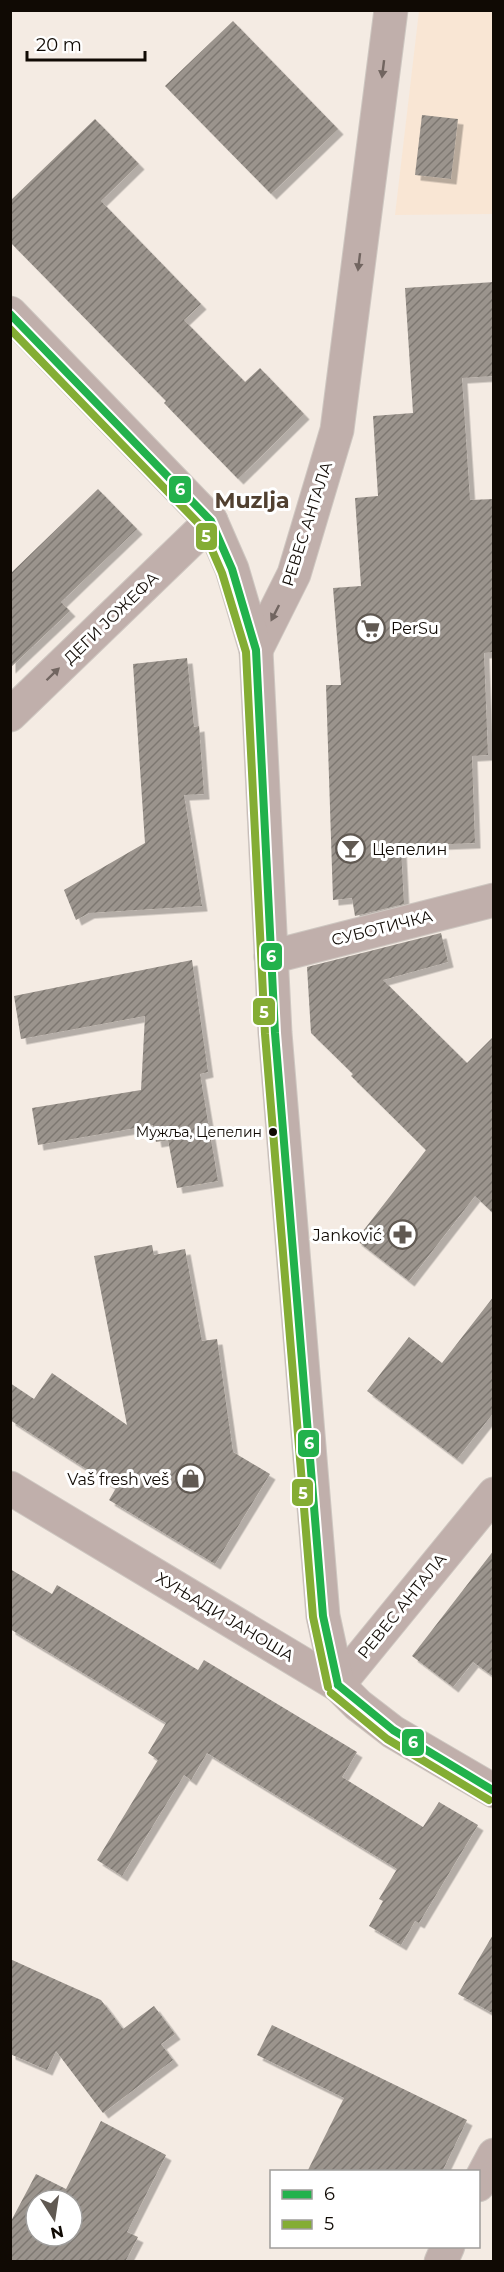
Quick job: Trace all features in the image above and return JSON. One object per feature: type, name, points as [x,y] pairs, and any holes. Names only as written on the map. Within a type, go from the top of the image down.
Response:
[{"type":"street","name":"РЕВЕС АНТАЛА","points":[[338,1685],[323,1616],[276,1045],[256,650],[294,574],[337,430],[391,10]]},
{"type":"street","points":[[10,314],[211,521],[232,569],[256,650]]},
{"type":"street","name":"ДЕГИ ЈОЖЕФА","points":[[10,715],[211,521]]},
{"type":"street","name":"СУБОТИЧКА","points":[[271,957],[494,900]]},
{"type":"street","name":"ХУЊАДИ ЈАНОША","points":[[10,1488],[338,1685],[358,1705],[393,1732],[494,1791]]},
{"type":"street","name":"РЕВЕС АНТАЛА","points":[[338,1685],[494,1494]]},
{"type":"street","points":[[480,2181],[494,2155]]},
{"type":"street","points":[[441,2262],[448,2248]]},
{"type":"shaded area","points":[[419,11],[493,11],[493,214],[395,215]]},
{"type":"building","points":[[233,21],[338,129],[271,194],[165,86]]},
{"type":"building","points":[[422,115],[458,119],[451,179],[415,175]]},
{"type":"building","points":[[95,119],[139,164],[101,201],[201,304],[184,320],[245,382],[260,368],[304,414],[238,479],[164,403],[166,401],[10,242],[10,201]]},
{"type":"building","points":[[494,282],[494,376],[462,378],[470,500],[494,499],[494,652],[484,653],[488,755],[472,756],[475,843],[401,846],[404,904],[355,916],[352,898],[333,900],[326,685],[341,685],[333,588],[361,586],[355,498],[378,496],[373,416],[413,413],[405,288]]},
{"type":"building","points":[[98,489],[137,529],[61,602],[70,611],[10,668],[10,574]]},
{"type":"building","points":[[187,658],[194,727],[199,726],[204,794],[184,795],[202,906],[89,913],[76,920],[64,890],[145,843],[133,664]]},
{"type":"building","points":[[441,933],[448,962],[383,980],[467,1063],[494,1036],[494,1214],[475,1196],[409,1281],[356,1240],[426,1150],[311,1033],[307,967]]},
{"type":"building","points":[[192,960],[208,1072],[200,1074],[218,1181],[177,1188],[168,1140],[156,1142],[153,1125],[38,1145],[32,1108],[141,1090],[145,1016],[21,1039],[14,996]]},
{"type":"building","points":[[152,1245],[154,1255],[185,1249],[202,1341],[217,1339],[233,1452],[270,1474],[215,1564],[109,1500],[116,1488],[10,1420],[10,1383],[34,1399],[52,1373],[127,1425],[94,1256]]},
{"type":"building","points":[[494,1296],[494,1412],[457,1459],[367,1391],[409,1337],[442,1363]]},
{"type":"building","points":[[494,1550],[494,1677],[473,1662],[453,1687],[412,1656]]},
{"type":"building","points":[[10,1569],[52,1594],[57,1585],[198,1670],[204,1660],[357,1752],[342,1777],[423,1827],[439,1802],[478,1825],[419,1923],[415,1921],[401,1945],[369,1926],[383,1901],[379,1899],[397,1869],[207,1753],[191,1780],[184,1775],[122,1876],[97,1860],[158,1760],[148,1753],[166,1723],[10,1629]]},
{"type":"building","points":[[494,1933],[494,2014],[458,1994]]},
{"type":"building","points":[[10,1959],[101,2000],[123,2029],[154,2006],[175,2034],[161,2044],[173,2060],[103,2113],[56,2051],[47,2070],[10,2054]]},
{"type":"building","points":[[272,2025],[467,2120],[443,2170],[308,2170],[344,2098],[257,2055]]},
{"type":"building","points":[[101,2121],[166,2155],[127,2232],[138,2237],[125,2262],[10,2262],[10,2223],[24,2197],[24,2248],[84,2248],[84,2188],[67,2188]]},
{"type":"building","points":[[36,2174],[64,2188],[29,2188]]},
{"type":"transit line","name":"6","points":[[10,314],[211,521],[232,569],[256,650],[275,1033],[323,1616],[338,1685]]},
{"type":"transit line","name":"5","points":[[10,329],[202,527],[222,573],[246,652],[265,1034],[313,1617],[328,1687]]},
{"type":"transit line","name":"6","points":[[338,1685],[393,1730],[494,1791]]},
{"type":"transit line","name":"5","points":[[331,1693],[387,1739],[489,1800]]},
{"type":"place","name":"PerSu","points":[[370,628]]},
{"type":"place","name":"Цепелин","points":[[351,849]]},
{"type":"place","name":"Мужља, Цепелин","points":[[273,1132]]},
{"type":"place","name":"Janković","points":[[403,1235]]},
{"type":"place","name":"Vaš fresh veš","points":[[190,1479]]},
{"type":"district","name":"Muzlja","points":[[252,500]]}]
